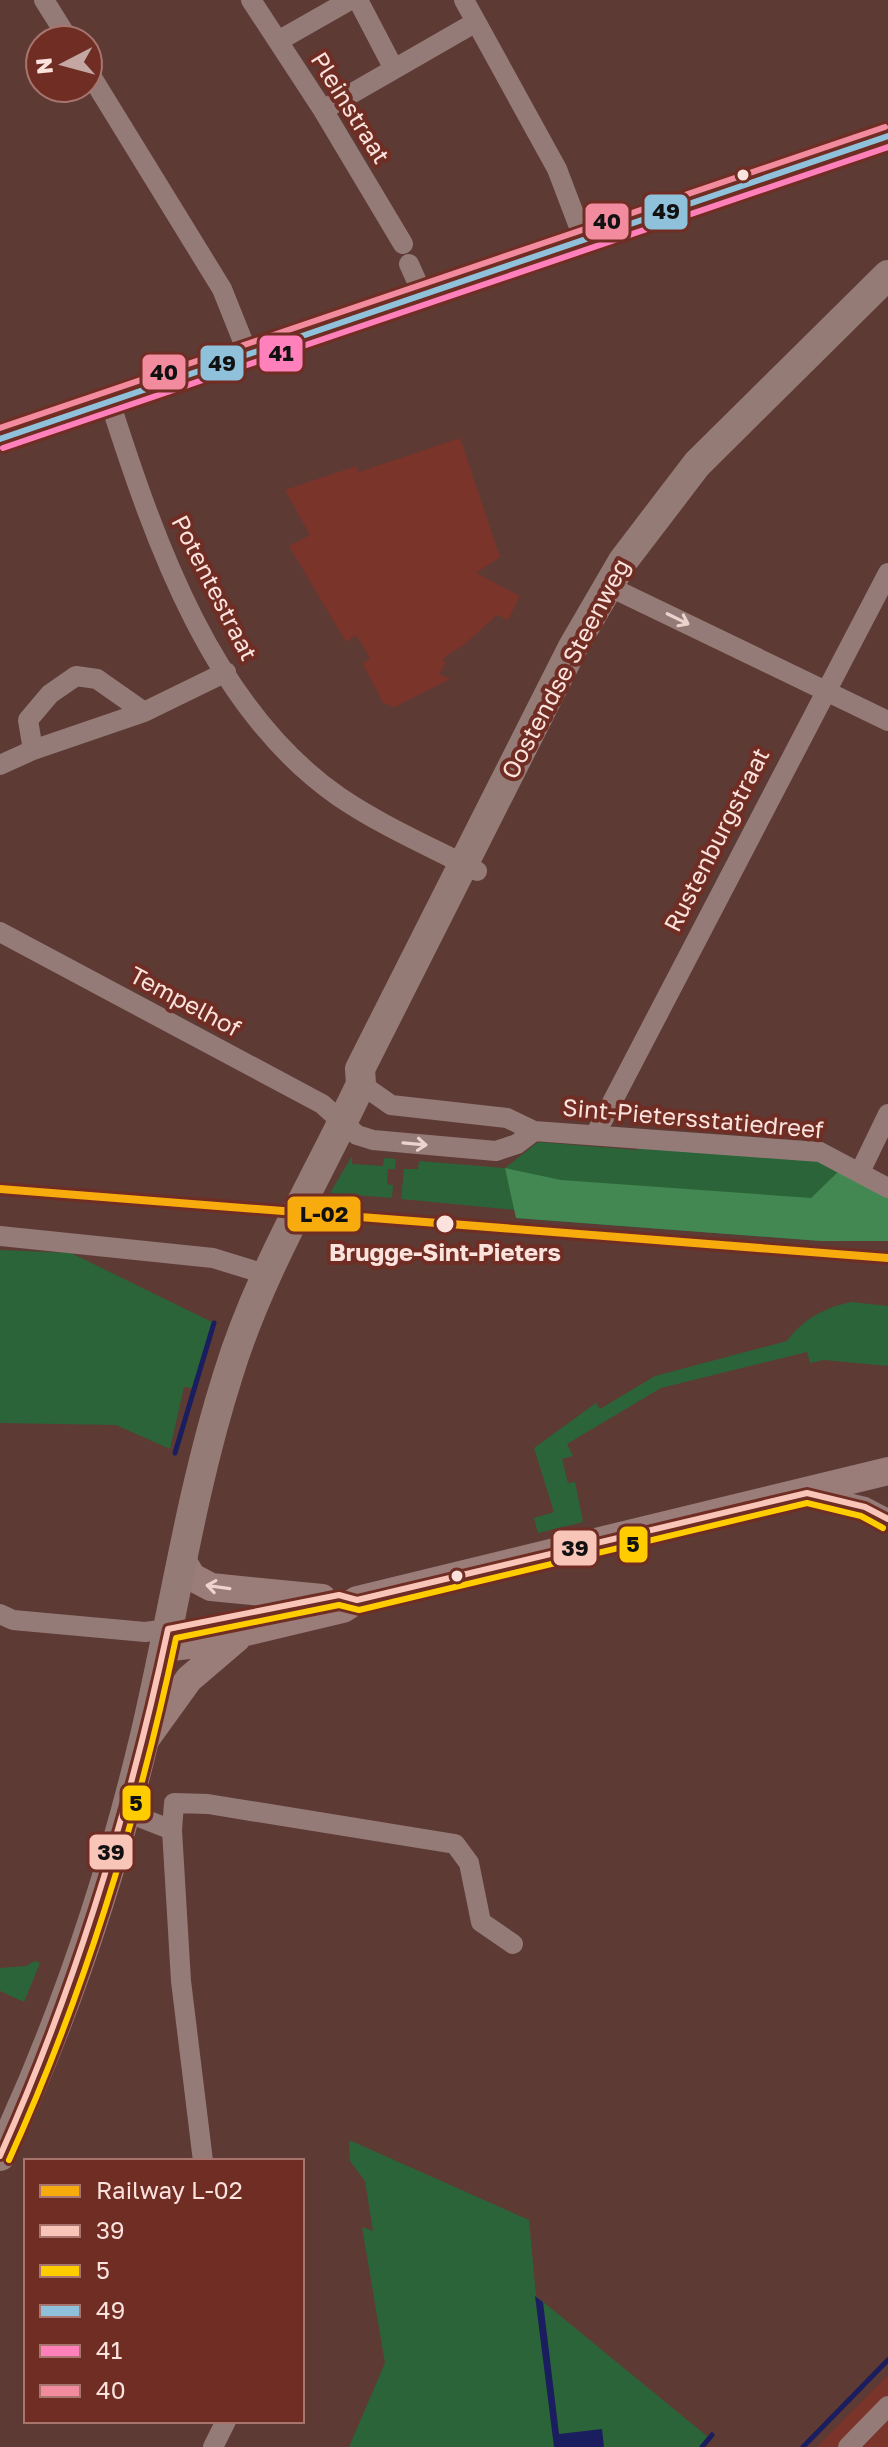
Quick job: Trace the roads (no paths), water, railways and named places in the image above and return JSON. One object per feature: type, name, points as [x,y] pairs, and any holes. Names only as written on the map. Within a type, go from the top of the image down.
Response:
[{"type":"main road","points":[[0,439],[422,293],[847,153],[888,136]]},
{"type":"main road","points":[[847,153],[865,153],[888,146]]},
{"type":"main road","name":"Oostendse Steenweg","points":[[0,2156],[47,2047],[126,1812],[143,1743],[159,1636],[182,1560],[206,1449],[241,1333],[361,1084],[360,1069],[470,867],[640,536],[697,464],[888,275]]},
{"type":"main road","name":"Oostendse Steenweg","points":[[614,589],[702,481],[888,297]]},
{"type":"main road","points":[[159,1636],[244,1633],[343,1609],[357,1600],[807,1493],[839,1480],[888,1471]]},
{"type":"main road","points":[[807,1493],[888,1489]]},
{"type":"main road","points":[[182,1560],[192,1577],[211,1587],[322,1598]]},
{"type":"main road","points":[[159,1636],[322,1598],[339,1595],[357,1600]]},
{"type":"main road","points":[[143,1743],[195,1672],[244,1633]]},
{"type":"street","points":[[44,0],[59,24]]},
{"type":"street","name":"Pleinstraat","points":[[251,0],[323,110],[406,254],[422,293]]},
{"type":"street","points":[[278,41],[350,0]]},
{"type":"street","points":[[358,0],[394,69]]},
{"type":"street","points":[[464,0],[557,169],[584,240]]},
{"type":"street","points":[[323,110],[476,22]]},
{"type":"street","points":[[104,97],[222,289],[248,354]]},
{"type":"street","name":"Potentestraat","points":[[110,402],[152,522],[200,628],[226,672],[274,738],[306,771],[339,796],[470,867]]},
{"type":"street","name":"Rustenburgstraat","points":[[596,1133],[824,690],[888,573]]},
{"type":"street","points":[[614,589],[888,721]]},
{"type":"street","points":[[0,765],[33,750],[144,712],[226,672]]},
{"type":"street","points":[[33,750],[28,720],[50,694],[76,676],[97,679],[144,712]]},
{"type":"street","name":"Tempelhof","points":[[0,932],[322,1104],[343,1122]]},
{"type":"street","name":"Sint-Pietersstatiedreef","points":[[361,1084],[391,1105],[507,1118],[534,1131],[596,1133],[820,1152],[888,1188]]},
{"type":"street","points":[[860,1172],[888,1114]]},
{"type":"street","name":"Sint-Pietersstatiedreef","points":[[343,1122],[357,1135],[373,1140],[496,1151],[517,1144],[534,1131]]},
{"type":"street","points":[[0,1236],[213,1258],[252,1270]]},
{"type":"street","points":[[807,1493],[865,1507],[888,1519]]},
{"type":"street","points":[[0,1614],[13,1620],[159,1636]]},
{"type":"street","points":[[203,2159],[182,1996],[172,1830],[174,1803],[208,1804],[455,1844],[463,1850],[469,1863],[481,1922],[513,1944]]},
{"type":"street","points":[[126,1812],[172,1830]]},
{"type":"street","points":[[848,2447],[888,2406]]},
{"type":"street","points":[[213,2447],[225,2423]]},
{"type":"waterway","points":[[175,1453],[214,1323]]},
{"type":"waterway","points":[[803,2447],[888,2360]]},
{"type":"waterway","points":[[702,2447],[712,2435]]},
{"type":"rail line","name":"L-02","points":[[0,1189],[888,1258]]},
{"type":"place","name":"Brugge-Sint-Pieters","points":[[445,1224]]}]
